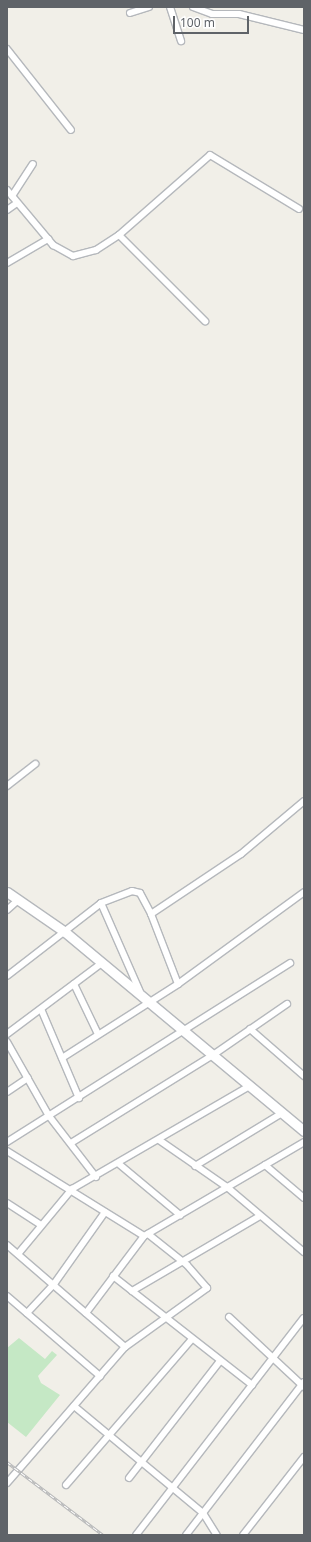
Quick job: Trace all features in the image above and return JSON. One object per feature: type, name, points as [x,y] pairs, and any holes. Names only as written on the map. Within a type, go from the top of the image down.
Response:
[{"type":"street","points":[[130,13],[149,7]]},
{"type":"street","points":[[178,7],[170,8],[181,41]]},
{"type":"street","points":[[193,7],[212,14],[239,14],[304,30]]},
{"type":"street","points":[[7,49],[71,130]]},
{"type":"street","points":[[7,190],[48,239],[73,256],[96,250],[119,235],[210,155],[299,209]]},
{"type":"street","points":[[12,196],[33,164]]},
{"type":"street","points":[[7,210],[17,203]]},
{"type":"street","points":[[119,235],[205,321]]},
{"type":"street","points":[[7,263],[48,239]]},
{"type":"street","points":[[7,786],[35,764]]},
{"type":"street","points":[[151,914],[241,854],[304,801]]},
{"type":"street","points":[[7,976],[101,903],[136,891],[151,914],[178,984]]},
{"type":"street","points":[[7,892],[65,932],[304,1131]]},
{"type":"street","points":[[62,1058],[98,1034],[144,998],[178,984],[304,892]]},
{"type":"street","points":[[7,910],[18,900]]},
{"type":"street","points":[[101,903],[144,998]]},
{"type":"street","points":[[7,1034],[102,963]]},
{"type":"street","points":[[7,1142],[79,1098],[182,1029],[290,963]]},
{"type":"street","points":[[74,984],[98,1034]]},
{"type":"street","points":[[71,1143],[213,1055],[287,1004]]},
{"type":"street","points":[[41,1009],[79,1098]]},
{"type":"street","points":[[250,1029],[304,1076]]},
{"type":"street","points":[[7,1042],[49,1116],[96,1177]]},
{"type":"street","points":[[7,1092],[28,1078]]},
{"type":"street","points":[[18,1254],[72,1189],[120,1164],[250,1086]]},
{"type":"street","points":[[195,1166],[282,1113]]},
{"type":"street","points":[[159,1140],[227,1188],[304,1252]]},
{"type":"street","points":[[86,1313],[146,1235],[304,1142]]},
{"type":"street","points":[[7,1151],[72,1189],[105,1212],[146,1235],[182,1261],[208,1288],[164,1317],[125,1347],[7,1483]]},
{"type":"street","points":[[120,1164],[180,1215]]},
{"type":"street","points":[[265,1165],[304,1198]]},
{"type":"street","points":[[7,1203],[41,1225]]},
{"type":"street","points":[[27,1313],[54,1284],[105,1212]]},
{"type":"street","points":[[132,1291],[260,1216]]},
{"type":"street","points":[[7,1245],[54,1284],[125,1347]]},
{"type":"street","points":[[113,1276],[252,1385]]},
{"type":"street","points":[[7,1296],[100,1376]]},
{"type":"street","points":[[186,1535],[303,1385],[229,1317]]},
{"type":"street","points":[[136,1535],[304,1318]]},
{"type":"street","points":[[66,1485],[192,1339]]},
{"type":"street","points":[[130,1478],[220,1361]]},
{"type":"street","points":[[74,1406],[203,1513],[217,1535]]},
{"type":"street","points":[[243,1535],[304,1457]]},
{"type":"green space","points":[[19,1338],[45,1359],[52,1351],[57,1355],[38,1376],[41,1383],[60,1395],[26,1437],[7,1422],[7,1348]]},
{"type":"railway","points":[[7,1462],[103,1535]]}]
